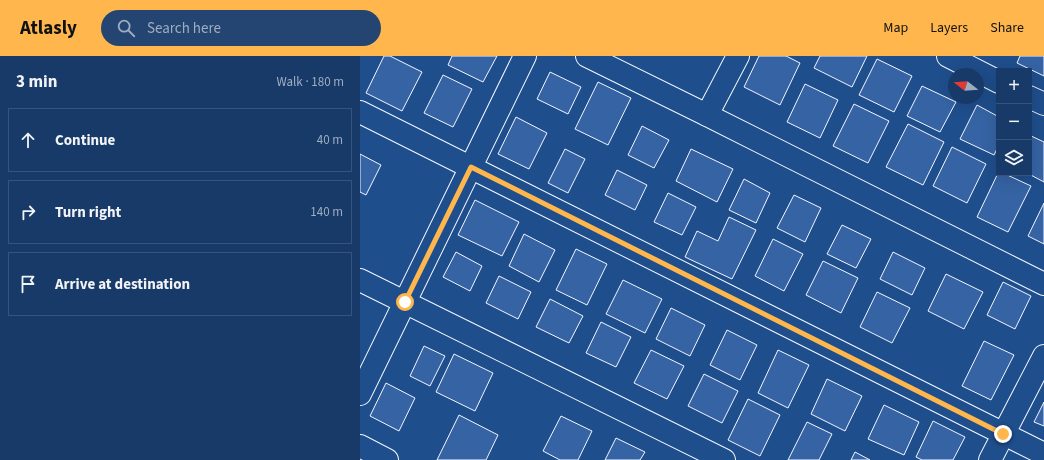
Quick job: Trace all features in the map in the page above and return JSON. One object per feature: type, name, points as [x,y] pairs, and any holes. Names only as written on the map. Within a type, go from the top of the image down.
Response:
[{"type":"street","points":[[360,394],[525,56]]},
{"type":"street","points":[[587,56],[1044,284]]},
{"type":"street","points":[[707,115],[738,56]]},
{"type":"street","points":[[948,56],[996,80]]},
{"type":"street","points":[[1032,98],[1044,104]]},
{"type":"street","points":[[360,112],[1044,454]]},
{"type":"street","points":[[360,280],[724,460]]},
{"type":"street","points":[[990,460],[1044,356]]},
{"type":"street","points":[[360,446],[387,460]]},
{"type":"building","points":[[384,56],[390,56],[422,72],[402,111],[366,93]]},
{"type":"building","points":[[452,56],[497,56],[483,82],[448,65]]},
{"type":"building","points":[[759,56],[786,56],[800,63],[780,105],[744,87]]},
{"type":"building","points":[[820,56],[867,56],[852,87],[814,68]]},
{"type":"building","points":[[1020,56],[1044,56],[1044,76],[1032,70],[1032,68],[1027,68],[1017,63]]},
{"type":"building","points":[[877,59],[912,76],[894,112],[859,95]]},
{"type":"building","points":[[550,72],[581,87],[568,114],[537,99]]},
{"type":"building","points":[[443,75],[472,89],[453,127],[424,113]]},
{"type":"building","points":[[598,82],[631,98],[608,145],[575,129]]},
{"type":"building","points":[[805,84],[838,100],[820,138],[787,122]]},
{"type":"building","points":[[922,86],[948,98],[948,104],[955,104],[940,132],[907,116]]},
{"type":"building","points":[[854,104],[889,121],[868,163],[833,146]]},
{"type":"building","points":[[977,105],[996,115],[996,151],[994,155],[960,139]]},
{"type":"building","points":[[516,117],[547,133],[529,169],[498,154]]},
{"type":"building","points":[[908,124],[944,142],[923,185],[886,167]]},
{"type":"building","points":[[642,126],[669,140],[654,168],[628,155]]},
{"type":"building","points":[[1032,136],[1044,142],[1044,182],[1032,176]]},
{"type":"building","points":[[952,147],[986,164],[967,203],[933,186]]},
{"type":"building","points":[[565,149],[585,159],[568,193],[548,183]]},
{"type":"building","points":[[691,149],[733,169],[717,202],[676,181]]},
{"type":"building","points":[[360,154],[381,165],[366,195],[360,192]]},
{"type":"building","points":[[617,170],[647,185],[635,210],[605,195]]},
{"type":"building","points":[[997,176],[1009,176],[1031,186],[1008,232],[977,217]]},
{"type":"building","points":[[744,179],[770,193],[756,223],[729,210]]},
{"type":"building","points":[[668,193],[696,207],[682,235],[654,222]]},
{"type":"building","points":[[794,195],[821,208],[805,242],[777,228]]},
{"type":"building","points":[[475,200],[519,222],[502,256],[458,235]]},
{"type":"building","points":[[1044,203],[1044,244],[1028,236]]},
{"type":"building","points":[[729,217],[756,230],[732,279],[685,257],[697,231],[718,241]]},
{"type":"building","points":[[842,225],[871,239],[856,268],[827,254]]},
{"type":"building","points":[[524,234],[555,250],[539,282],[509,266]]},
{"type":"building","points":[[773,239],[803,254],[784,291],[755,276]]},
{"type":"building","points":[[576,249],[607,264],[587,305],[556,290]]},
{"type":"building","points":[[456,252],[482,266],[470,291],[443,277]]},
{"type":"building","points":[[893,252],[925,268],[912,295],[880,279]]},
{"type":"building","points":[[823,261],[858,278],[841,313],[806,295]]},
{"type":"building","points":[[946,274],[983,292],[964,329],[928,311]]},
{"type":"building","points":[[499,276],[531,292],[518,319],[486,303]]},
{"type":"building","points":[[623,280],[662,299],[645,333],[606,314]]},
{"type":"building","points":[[1003,282],[1031,296],[1015,329],[987,315]]},
{"type":"building","points":[[877,292],[910,308],[892,343],[860,327]]},
{"type":"building","points":[[550,299],[583,316],[569,343],[536,327]]},
{"type":"building","points":[[671,308],[705,325],[690,356],[656,339]]},
{"type":"building","points":[[601,322],[631,337],[616,367],[586,353]]},
{"type":"building","points":[[727,330],[757,345],[740,380],[710,365]]},
{"type":"building","points":[[984,341],[1014,355],[991,400],[962,386]]},
{"type":"building","points":[[424,346],[445,356],[430,386],[410,376]]},
{"type":"building","points":[[651,350],[684,366],[667,399],[634,383]]},
{"type":"building","points":[[778,350],[809,365],[788,408],[758,393]]},
{"type":"building","points":[[454,354],[493,373],[475,411],[436,392]]},
{"type":"building","points":[[704,374],[738,391],[722,423],[688,406]]},
{"type":"building","points":[[827,379],[862,396],[845,431],[811,414]]},
{"type":"building","points":[[386,383],[415,398],[399,431],[370,416]]},
{"type":"building","points":[[748,399],[780,415],[760,456],[728,440]]},
{"type":"building","points":[[1044,402],[1044,426],[1034,422]]},
{"type":"building","points":[[884,405],[919,422],[904,455],[868,439]]},
{"type":"building","points":[[459,415],[498,435],[486,460],[437,460]]},
{"type":"building","points":[[561,416],[592,431],[578,460],[560,460],[543,451]]},
{"type":"building","points":[[933,421],[965,437],[953,460],[922,460],[916,457]]},
{"type":"building","points":[[807,422],[832,434],[819,460],[788,460]]},
{"type":"building","points":[[616,438],[645,452],[640,460],[605,460]]},
{"type":"building","points":[[855,452],[870,460],[851,460]]},
{"type":"route","points":[[405,302],[471,167],[1003,434]]}]
